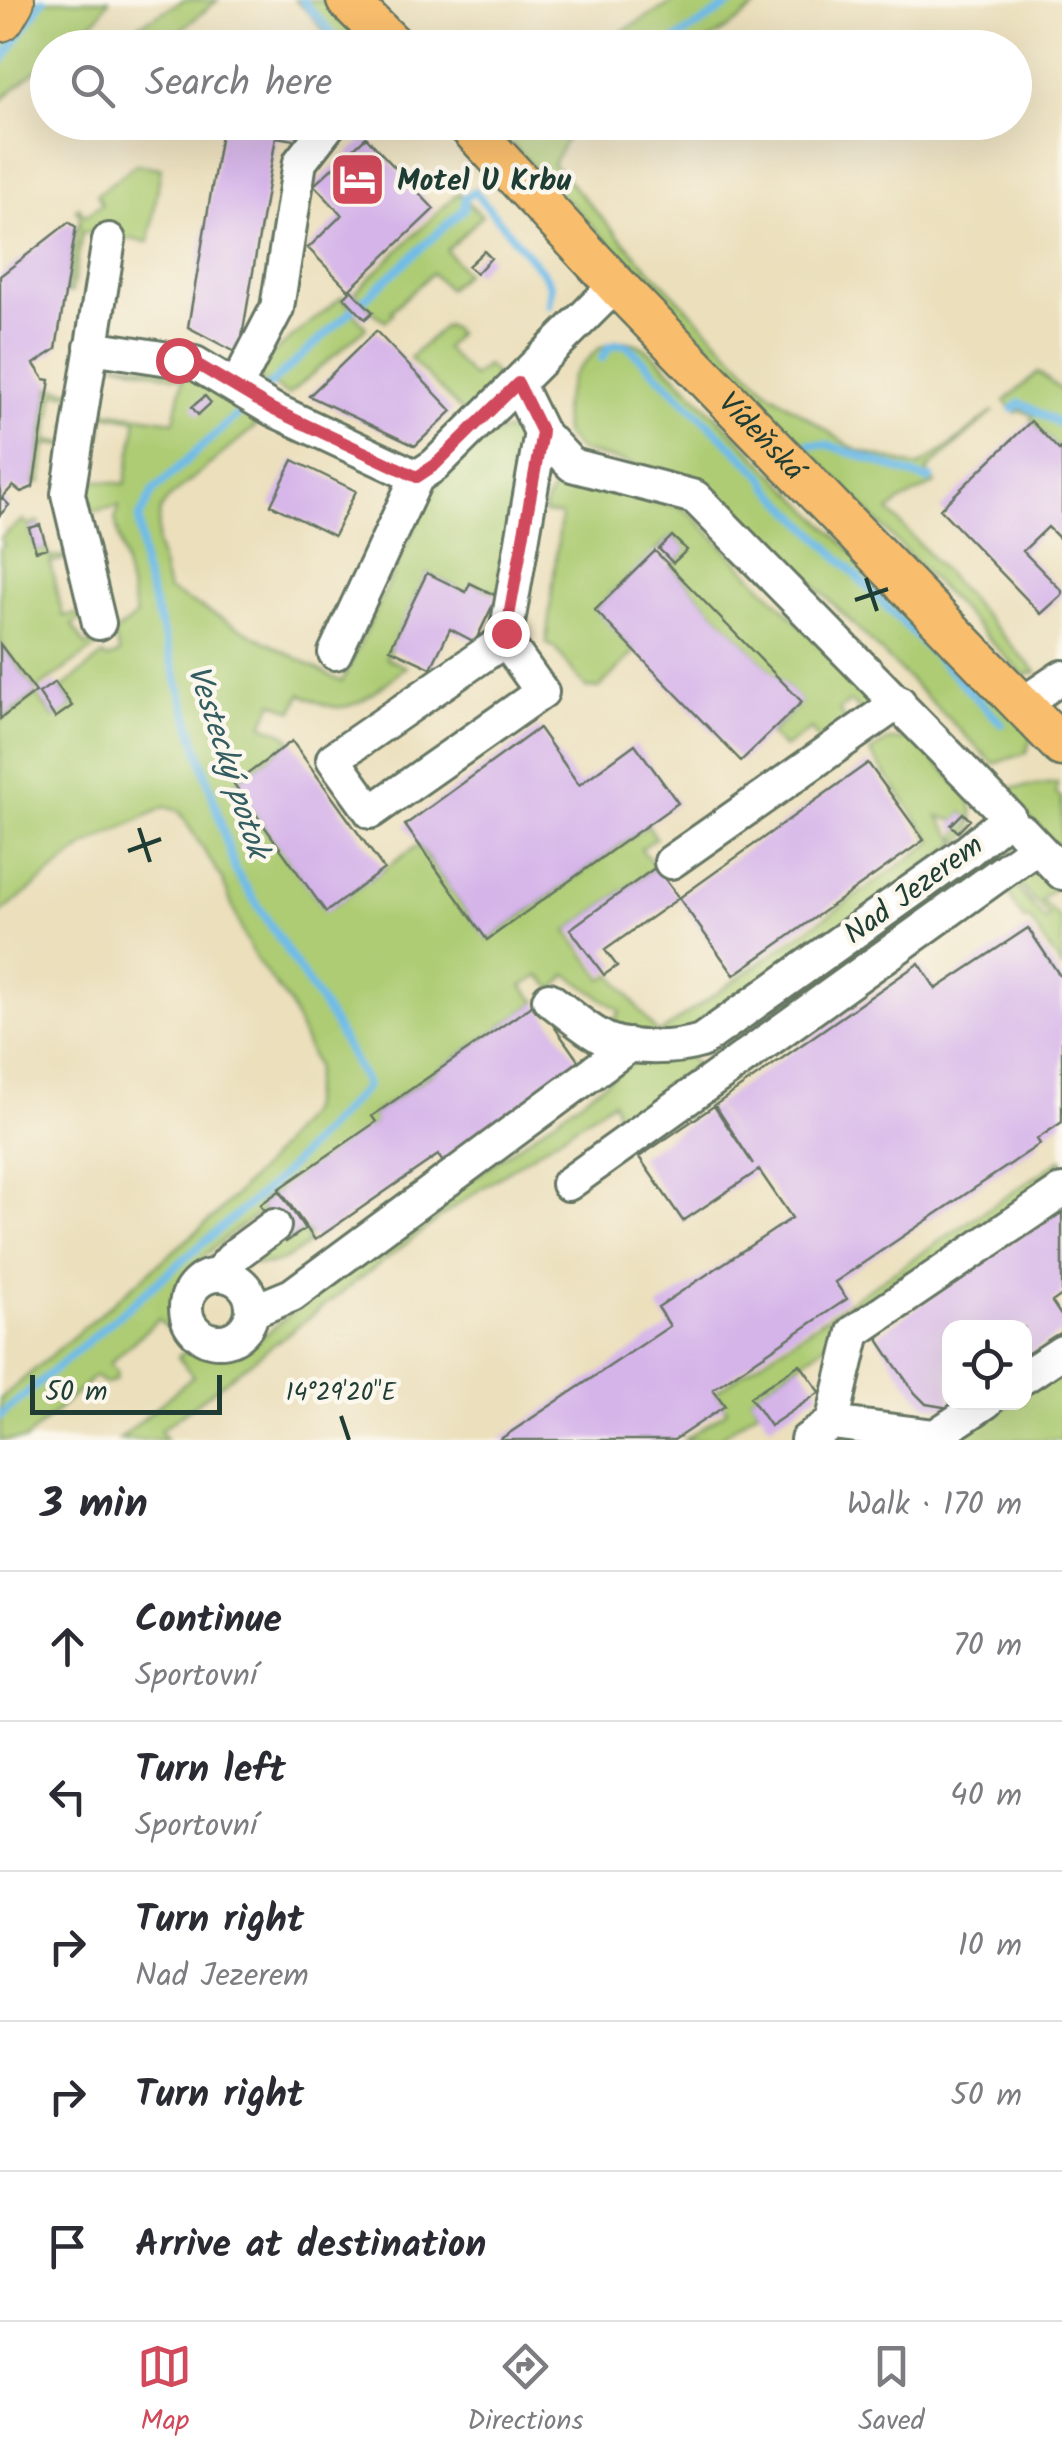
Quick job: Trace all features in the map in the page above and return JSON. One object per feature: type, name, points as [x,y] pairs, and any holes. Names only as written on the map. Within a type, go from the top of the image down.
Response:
[{"type":"highway","points":[[0,17],[10,0]]},
{"type":"main road","points":[[348,0],[378,30]]},
{"type":"main road","name":"Vídeňská","points":[[482,140],[616,285],[1062,746]]},
{"type":"street","points":[[236,388],[277,308],[300,162],[317,140]]},
{"type":"street","points":[[99,623],[68,494],[109,240]]},
{"type":"street","points":[[335,653],[417,477],[435,465],[616,285]]},
{"type":"street","points":[[91,348],[195,363],[272,409],[417,477]]},
{"type":"street","name":"Nad Jezerem","points":[[518,383],[542,432],[572,465],[695,497],[1009,817],[968,851],[714,1034],[683,1047],[630,1045]]},
{"type":"street","points":[[505,640],[542,692],[371,812],[333,759],[505,640],[542,432]]},
{"type":"street","points":[[1022,704],[1062,677]]},
{"type":"street","points":[[671,862],[898,702]]},
{"type":"street","points":[[1009,817],[1062,873]]},
{"type":"street","points":[[568,1184],[1038,847]]},
{"type":"street","points":[[549,999],[603,1037],[630,1045]]},
{"type":"street","points":[[252,1310],[292,1295],[630,1045]]},
{"type":"street","points":[[974,1410],[935,1436],[819,1432],[854,1332],[1062,1191]]},
{"type":"street","points":[[218,1274],[236,1254],[274,1226]]},
{"type":"street","points":[[218,1274],[239,1281],[252,1299],[252,1310],[250,1322],[235,1337],[215,1341],[196,1332],[186,1313],[190,1292],[197,1283],[218,1274]]},
{"type":"street","points":[[1032,1371],[1062,1352]]},
{"type":"green space","points":[[21,0],[109,0],[83,30],[30,30],[30,75],[0,101],[0,33]]},
{"type":"green space","points":[[184,0],[218,0],[181,30],[139,30],[139,25]]},
{"type":"green space","points":[[295,0],[322,0],[350,30],[322,30]]},
{"type":"green space","points":[[677,0],[764,0],[725,30],[625,30]]},
{"type":"green space","points":[[509,140],[566,140],[553,164],[636,255],[768,391],[856,450],[918,467],[994,411],[926,471],[936,483],[889,511],[1036,672],[1023,675],[696,331]]},
{"type":"green space","points":[[136,164],[161,168],[149,242],[82,232],[72,292],[67,293],[79,227],[76,209],[79,207],[85,216],[102,204],[97,194]]},
{"type":"green space","points":[[458,193],[482,216],[447,250],[465,273],[448,289],[432,273],[391,311],[393,314],[386,321],[354,293]]},
{"type":"green space","points":[[342,297],[366,328],[288,395],[253,374],[261,363]]},
{"type":"green space","points":[[444,326],[457,334],[445,348],[473,377],[487,365],[495,374],[495,385],[466,416],[410,358]]},
{"type":"green space","points":[[616,341],[640,346],[660,360],[1033,733],[1026,753],[994,764],[768,539],[743,524],[700,484],[580,451],[564,434],[563,405],[572,376],[598,349]]},
{"type":"green space","points":[[111,362],[200,376],[255,414],[255,427],[169,498],[160,511],[157,545],[168,590],[342,682],[434,487],[484,436],[506,431],[522,438],[500,594],[472,583],[466,592],[427,573],[386,658],[406,667],[371,695],[351,705],[330,706],[301,694],[293,711],[273,702],[263,725],[284,733],[292,741],[234,784],[326,911],[418,845],[488,940],[648,825],[656,838],[641,849],[656,867],[567,931],[603,979],[612,974],[658,1034],[933,842],[870,752],[889,740],[903,740],[905,733],[963,791],[971,804],[972,822],[960,843],[958,832],[969,819],[963,813],[956,821],[938,816],[958,843],[763,987],[689,1032],[649,1036],[610,1027],[620,1011],[567,974],[555,990],[540,976],[522,986],[537,1002],[372,1115],[376,1122],[260,1204],[264,1210],[190,1270],[176,1292],[174,1312],[182,1330],[176,1336],[158,1319],[110,1363],[117,1372],[116,1380],[105,1384],[95,1376],[25,1440],[0,1440],[0,1399],[217,1214],[268,1161],[309,1110],[316,1067],[289,1003],[258,962],[222,879],[179,811],[165,807],[85,846],[0,914],[0,721],[36,694],[54,718],[72,706],[61,689],[103,655],[107,659],[120,653],[113,634],[136,616],[115,519],[119,506],[90,510],[88,483],[95,459],[92,480],[125,484],[137,420],[103,414],[101,435],[95,433],[106,389],[104,411],[174,421],[183,379]]},
{"type":"green space","points":[[1038,372],[1062,391],[1059,450],[1031,421],[1033,416],[1021,410],[1016,413],[1005,401]]},
{"type":"green space","points":[[50,387],[76,392],[55,393],[47,440],[68,444],[46,444],[41,482],[34,484]]},
{"type":"green space","points":[[565,482],[680,507],[692,515],[867,693],[869,704],[863,716],[850,702],[839,710],[846,730],[824,748],[811,729],[784,748],[770,735],[801,702],[671,567],[686,550],[672,536],[595,609],[635,651],[599,688],[586,688],[556,649],[546,643],[561,515],[544,513],[550,494]]},
{"type":"green space","points":[[23,520],[28,525],[39,522],[30,529],[36,551],[47,548],[50,558],[69,555],[70,558],[50,563],[63,616],[84,613],[72,625],[86,646],[96,640],[99,645],[35,690],[0,643],[0,548],[4,545],[0,538]]},
{"type":"green space","points":[[1057,783],[1056,793],[1062,798],[1059,849],[1002,789]]},
{"type":"green space","points":[[1037,872],[1057,886],[1041,900],[1062,921],[1062,968],[1011,898],[1013,883],[1045,920],[1049,916],[1015,880],[1024,873]]},
{"type":"green space","points":[[688,1057],[697,1065],[621,1128],[613,1101],[454,1207],[160,1431],[166,1440],[119,1440],[193,1376],[178,1357],[192,1346],[220,1353],[251,1346],[321,1289],[632,1063]]},
{"type":"green space","points":[[1062,1159],[1062,1180],[751,1397],[759,1410],[716,1440],[684,1440],[727,1411],[715,1392]]},
{"type":"green space","points":[[305,1229],[310,1235],[306,1238],[309,1243],[295,1253],[275,1263],[251,1263],[283,1237],[287,1242]]},
{"type":"green space","points":[[1062,1369],[1062,1440],[954,1440],[1001,1410],[1032,1410],[1032,1389]]},
{"type":"building","points":[[220,140],[275,140],[239,354],[188,327]]},
{"type":"building","points":[[363,140],[369,140],[434,209],[349,290],[308,248],[342,215],[314,185]]},
{"type":"building","points":[[69,222],[76,227],[56,349],[34,364],[44,379],[50,380],[33,487],[21,492],[13,486],[2,498],[9,505],[0,515],[0,276]]},
{"type":"building","points":[[484,251],[491,258],[476,274],[468,266]]},
{"type":"building","points":[[351,290],[373,312],[365,319],[344,297]]},
{"type":"building","points":[[376,331],[452,411],[415,446],[309,396]]},
{"type":"building","points":[[205,396],[211,403],[198,415],[192,407]]},
{"type":"building","points":[[1031,421],[1059,450],[1062,447],[1062,541],[1048,527],[1023,551],[1062,591],[1041,614],[940,509]]},
{"type":"building","points":[[293,460],[356,491],[334,536],[271,505]]},
{"type":"building","points":[[40,525],[47,548],[36,551],[29,528]]},
{"type":"building","points":[[672,536],[687,550],[673,563],[659,549]]},
{"type":"building","points":[[655,551],[802,702],[741,761],[595,610]]},
{"type":"building","points":[[427,573],[466,592],[470,583],[497,596],[475,642],[450,629],[431,668],[390,649]]},
{"type":"building","points":[[0,644],[36,692],[0,719]]},
{"type":"building","points":[[55,682],[72,706],[55,718],[39,693]]},
{"type":"building","points":[[539,728],[579,785],[635,744],[678,803],[487,940],[405,825]]},
{"type":"building","points":[[292,741],[384,869],[326,912],[234,784]]},
{"type":"building","points":[[868,763],[924,840],[734,975],[679,898]]},
{"type":"building","points":[[963,813],[970,820],[958,832],[951,825]]},
{"type":"building","points":[[656,867],[679,898],[605,950],[617,966],[604,975],[570,929]]},
{"type":"building","points":[[1028,928],[1062,979],[1062,1122],[1037,1139],[1040,1144],[835,1282],[847,1299],[713,1389],[725,1406],[674,1440],[499,1440],[670,1326],[658,1307],[792,1218],[759,1170],[683,1221],[639,1157],[714,1106],[753,1164],[715,1105],[919,963],[936,989]]},
{"type":"building","points":[[537,1002],[584,1069],[445,1165],[438,1155],[315,1240],[279,1189],[376,1122],[372,1116]]},
{"type":"building","points":[[279,1191],[305,1229],[286,1242],[260,1205]]},
{"type":"building","points":[[1062,1207],[1062,1295],[1052,1302],[1062,1317],[1062,1332],[1032,1353],[1032,1320],[942,1320],[942,1407],[926,1404],[915,1393],[879,1341],[879,1334]]},
{"type":"building","points":[[800,1364],[820,1392],[770,1426],[750,1397]]},
{"type":"waterway","points":[[0,64],[43,0]]},
{"type":"waterway","points":[[302,0],[329,30]]},
{"type":"waterway","name":"Vestecký potok","points":[[691,30],[737,0]]},
{"type":"waterway","name":"Vestecký potok","points":[[263,391],[464,209],[465,198],[474,191],[545,275],[551,286],[549,305]]},
{"type":"waterway","points":[[602,358],[610,346],[628,346],[764,477],[769,487],[1002,724]]},
{"type":"waterway","points":[[1013,409],[1020,403],[1062,425]]},
{"type":"waterway","name":"Vestecký potok","points":[[0,1416],[275,1182],[367,1086],[333,1022],[235,870],[143,568],[139,518],[153,491],[249,404]]},
{"type":"waterway","points":[[808,444],[829,445],[931,478]]},
{"type":"place","name":"Motel U Krbu","points":[[358,180]]},
{"type":"route","points":[[178,360],[195,363],[272,409],[413,477],[435,465],[518,383],[542,432],[506,633]]}]
